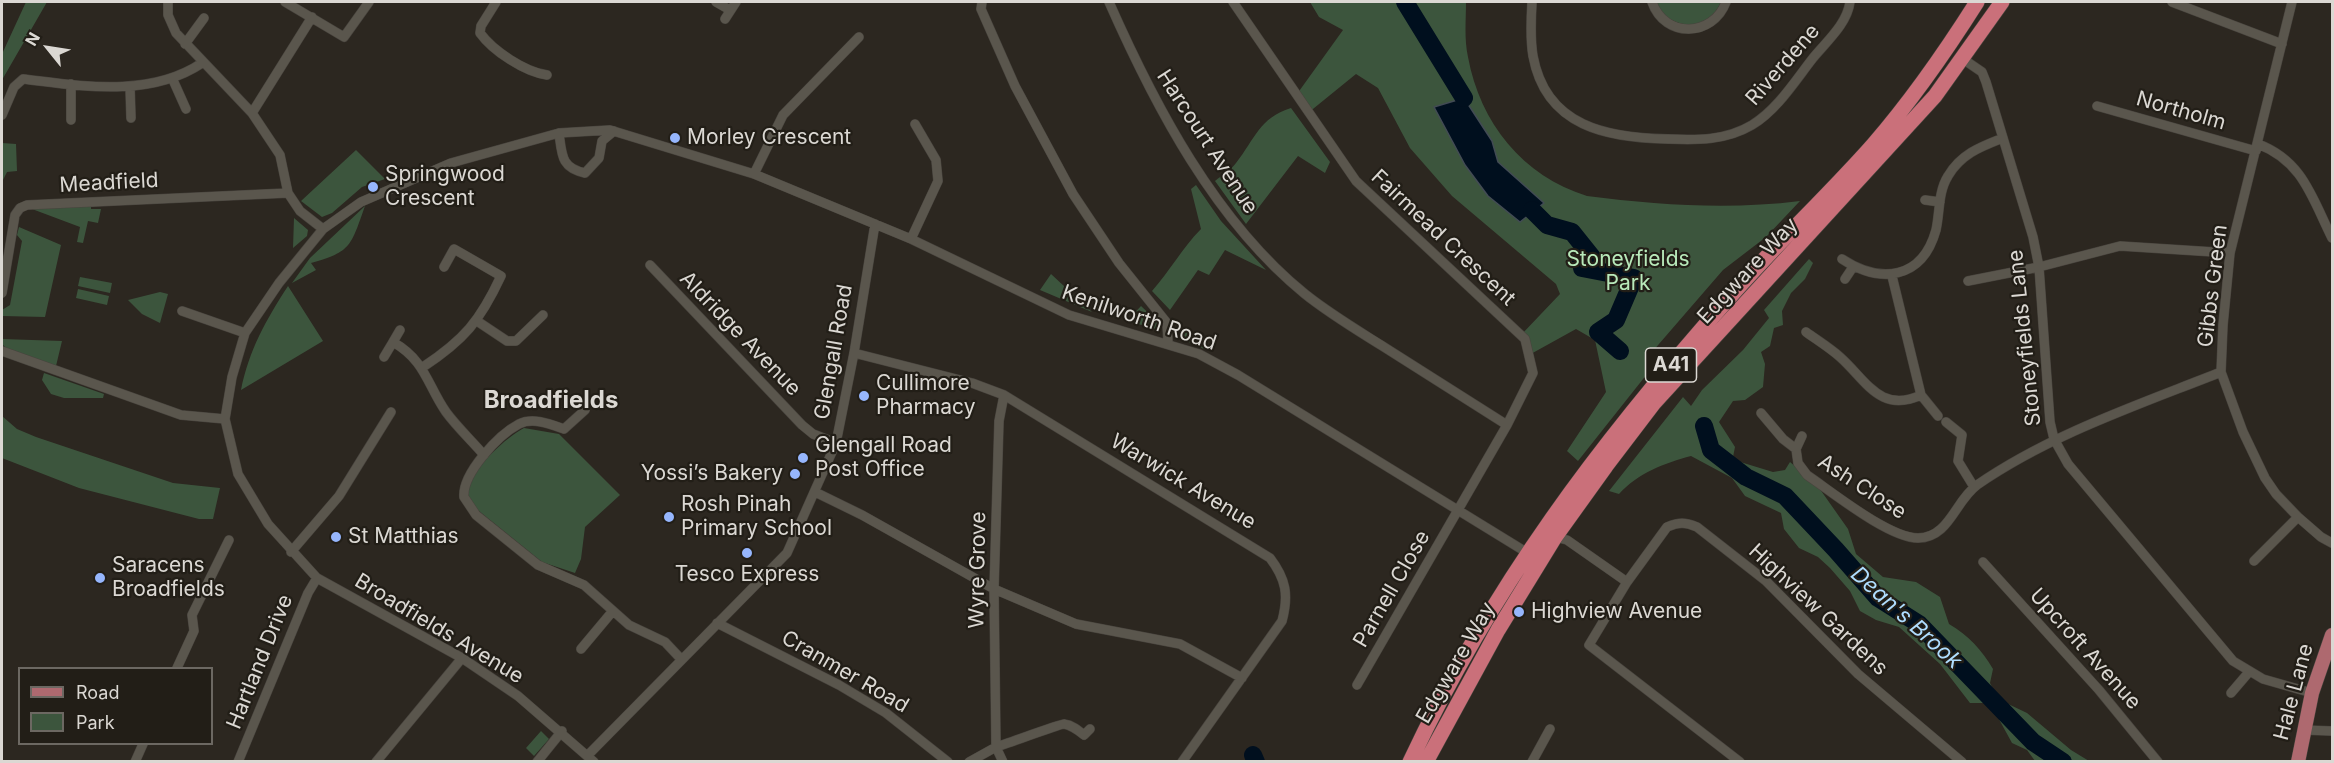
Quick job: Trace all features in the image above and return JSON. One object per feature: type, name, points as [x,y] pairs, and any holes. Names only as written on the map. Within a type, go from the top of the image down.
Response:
[{"type":"highway","name":"Edgware Way","points":[[1410,762],[1482,626],[1526,552],[1589,465],[1644,396],[1729,297],[1874,144],[1952,42],[1977,2]]},
{"type":"highway","name":"Edgware Way","points":[[1426,762],[1498,630],[1555,537],[1654,403],[1885,154],[1963,59],[2002,2]]},
{"type":"main road","name":"Hale Lane","points":[[2298,762],[2312,693],[2332,635]]},
{"type":"street","points":[[168,2],[168,15],[185,44],[252,113],[280,155],[288,193],[300,211],[323,228]]},
{"type":"street","points":[[285,2],[344,38],[369,2]]},
{"type":"street","points":[[496,2],[481,26],[480,33],[485,41],[526,68],[547,75]]},
{"type":"street","points":[[716,2],[733,6],[725,19]]},
{"type":"street","points":[[982,2],[981,9],[1015,86],[1073,194],[1119,263],[1167,323],[1168,343]]},
{"type":"street","name":"Harcourt Avenue","points":[[1109,2],[1157,103],[1228,213],[1272,264],[1305,294],[1341,319],[1507,425]]},
{"type":"street","name":"Fairmead Crescent","points":[[1233,2],[1356,181],[1525,339],[1533,373],[1507,425],[1458,510]]},
{"type":"street","name":"Riverdene","points":[[1532,2],[1533,57],[1546,88],[1568,114],[1581,123],[1612,136],[1707,140],[1738,132],[1765,116],[1842,23],[1850,2]]},
{"type":"street","points":[[1652,2],[1664,21],[1674,27],[1696,30],[1714,20],[1722,12],[1726,2]]},
{"type":"street","points":[[2172,2],[2282,44]]},
{"type":"street","name":"Gibbs Green","points":[[2292,2],[2230,254],[2221,372],[2243,432],[2265,478],[2276,494],[2298,517],[2321,537],[2332,543]]},
{"type":"street","points":[[252,113],[312,17]]},
{"type":"street","points":[[185,44],[204,18]]},
{"type":"street","points":[[754,174],[783,115],[859,37]]},
{"type":"street","name":"Stoneyfields Lane","points":[[1963,59],[1982,72],[2034,237],[2039,267],[2050,422],[2054,439],[2068,464],[2233,661],[2263,679],[2312,693]]},
{"type":"street","points":[[2,116],[14,87],[23,79],[130,87],[173,80],[202,63]]},
{"type":"street","points":[[173,80],[186,109]]},
{"type":"street","points":[[71,84],[71,120]]},
{"type":"street","points":[[130,87],[131,118]]},
{"type":"street","name":"Northolm","points":[[2097,106],[2257,148],[2283,157],[2300,174],[2332,238]]},
{"type":"street","points":[[910,239],[939,181],[936,160],[915,124]]},
{"type":"street","points":[[2,351],[181,415],[225,419],[232,378],[245,333],[279,283],[323,228],[362,202],[451,163],[559,134],[614,131]]},
{"type":"street","points":[[559,134],[563,162],[572,171],[585,173],[598,158],[602,141],[614,131]]},
{"type":"street","name":"Kenilworth Road","points":[[614,131],[754,174],[910,239],[1069,315],[1199,354],[1238,375],[1526,552]]},
{"type":"street","points":[[1842,259],[1869,274],[1892,276],[1909,269],[1922,256],[1934,235],[1946,179],[1958,162],[1973,150],[2003,138]]},
{"type":"street","name":"Meadfield","points":[[2,292],[15,215],[20,208],[27,205],[288,193]]},
{"type":"street","points":[[1925,200],[1940,202]]},
{"type":"street","name":"Glengall Road","points":[[591,758],[681,659],[787,554],[836,443],[854,353],[875,224]]},
{"type":"street","points":[[1968,281],[2039,267],[2120,246],[2230,254]]},
{"type":"street","points":[[423,367],[448,350],[477,321],[501,276],[454,249],[444,267]]},
{"type":"street","name":"Aldridge Avenue","points":[[650,265],[802,425],[813,434],[836,443]]},
{"type":"street","points":[[1845,279],[1853,267]]},
{"type":"street","points":[[1892,276],[1921,394],[1938,416]]},
{"type":"street","points":[[182,311],[245,333]]},
{"type":"street","points":[[477,321],[507,341],[516,341],[543,315]]},
{"type":"street","points":[[384,357],[400,330]]},
{"type":"street","points":[[1806,332],[1840,357],[1861,381],[1886,398],[1904,401],[1921,394]]},
{"type":"street","points":[[393,342],[407,350],[423,367],[448,415],[484,454]]},
{"type":"street","name":"Warwick Avenue","points":[[854,353],[980,386],[1004,395],[1270,558],[1283,575],[1288,599],[1282,621],[1182,762]]},
{"type":"street","name":"Ash Close","points":[[1802,436],[1796,449],[1798,463],[1807,475],[1888,529],[1920,538],[1940,531],[1974,487],[2054,439],[2221,372]]},
{"type":"street","name":"Wyre Grove","points":[[996,747],[994,589],[999,421],[1004,395]]},
{"type":"street","points":[[585,410],[564,429],[540,421],[519,424],[484,454],[466,479],[463,489],[464,497],[476,515],[538,565],[584,585],[601,597],[612,612],[629,625],[665,642],[681,659]]},
{"type":"street","points":[[291,552],[339,496],[391,412]]},
{"type":"street","name":"Ash Close","points":[[1761,413],[1783,440],[1796,449]]},
{"type":"street","name":"Broadfields Avenue","points":[[225,419],[238,474],[250,498],[291,552],[317,578],[462,658],[562,731],[591,758]]},
{"type":"street","points":[[1946,422],[1962,435],[1958,461],[1974,487]]},
{"type":"street","points":[[814,492],[862,515],[994,589],[1076,624],[1180,644],[1242,678]]},
{"type":"street","name":"Parnell Close","points":[[1357,685],[1458,510]]},
{"type":"street","points":[[2254,561],[2298,517]]},
{"type":"street","name":"Highview Gardens","points":[[1627,582],[1667,526],[1685,522],[1697,527],[1766,580],[1858,674],[1962,762]]},
{"type":"street","points":[[1555,537],[1567,540],[1627,582],[1589,645],[1740,762]]},
{"type":"street","points":[[178,667],[194,631],[192,615],[229,540]]},
{"type":"street","name":"Upcroft Avenue","points":[[1983,562],[2099,690],[2158,762]]},
{"type":"street","name":"Hartland Drive","points":[[238,762],[317,578]]},
{"type":"street","points":[[580,649],[612,612]]},
{"type":"street","name":"Cranmer Road","points":[[717,623],[839,685],[886,713],[948,762]]},
{"type":"street","points":[[376,762],[462,658]]},
{"type":"street","points":[[2231,693],[2249,672]]},
{"type":"street","points":[[969,762],[996,747],[1044,732],[1060,724],[1072,726],[1084,735],[1090,729]]},
{"type":"street","points":[[1532,762],[1550,729]]},
{"type":"street","points":[[2304,730],[2332,731]]},
{"type":"street","points":[[537,762],[562,731]]},
{"type":"street","points":[[135,762],[143,745]]},
{"type":"street","points":[[996,747],[1003,762]]},
{"type":"green space","points":[[26,2],[47,2],[2,80],[2,54]]},
{"type":"green space","name":"Stoneyfields Park","points":[[1310,2],[1466,2],[1467,50],[1474,81],[1494,125],[1524,161],[1564,187],[1587,196],[1667,204],[1720,206],[1800,201],[1766,237],[1723,270],[1646,359],[1651,369],[1578,461],[1567,451],[1606,392],[1595,340],[1576,329],[1529,355],[1521,335],[1560,294],[1556,284],[1452,196],[1410,148],[1378,88],[1356,74],[1308,113],[1297,94],[1343,30],[1319,17]]},
{"type":"green space","points":[[1655,2],[1721,2],[1707,19],[1688,24],[1669,19]]},
{"type":"green space","points":[[1291,108],[1330,162],[1325,173],[1298,156],[1246,224],[1215,181],[1234,166],[1265,123],[1280,112]]},
{"type":"green space","points":[[2,143],[16,144],[17,171],[7,172],[2,182]]},
{"type":"green space","points":[[356,150],[385,179],[362,187],[332,213],[322,217],[301,201]]},
{"type":"green space","points":[[1196,185],[1221,221],[1266,270],[1225,250],[1209,275],[1198,270],[1170,310],[1152,291],[1201,229],[1191,189]]},
{"type":"green space","points":[[91,206],[91,209],[101,209],[98,223],[88,221],[83,243],[77,242],[80,227],[32,209]]},
{"type":"green space","points":[[365,206],[348,245],[335,255],[311,263],[316,270],[292,283],[310,258]]},
{"type":"green space","points":[[294,218],[308,230],[307,236],[293,248]]},
{"type":"green space","points":[[19,227],[61,245],[45,317],[2,316],[2,310],[10,305],[22,241],[17,235]]},
{"type":"green space","points":[[1809,259],[1813,263],[1805,279],[1791,293],[1782,311],[1783,325],[1774,328],[1770,346],[1761,352],[1765,364],[1763,387],[1745,400],[1733,401],[1719,422],[1735,447],[1733,457],[1737,461],[1773,472],[1785,470],[1790,462],[1817,485],[1848,529],[1856,554],[1883,577],[1916,582],[1940,597],[1949,624],[1974,644],[1993,669],[1990,683],[1995,693],[1985,703],[1970,703],[1940,664],[1899,627],[1876,620],[1860,611],[1850,591],[1830,568],[1818,557],[1799,548],[1784,529],[1781,513],[1745,496],[1732,478],[1691,456],[1652,470],[1635,480],[1619,494],[1609,491],[1683,397],[1691,406],[1702,390],[1743,350],[1769,318],[1764,310]]},
{"type":"green space","points":[[1051,274],[1092,312],[1040,290]]},
{"type":"green space","points":[[80,277],[112,283],[110,293],[78,286]]},
{"type":"green space","points":[[288,286],[323,341],[241,390],[244,375],[259,336]]},
{"type":"green space","points":[[78,289],[109,296],[107,305],[76,298]]},
{"type":"green space","points":[[160,292],[168,294],[160,323],[142,314],[128,300]]},
{"type":"green space","points":[[1141,306],[1159,323],[1156,329],[1127,321]]},
{"type":"green space","points":[[1186,328],[1207,343],[1204,349],[1178,337]]},
{"type":"green space","points":[[2,339],[62,341],[56,366],[6,348],[2,344]]},
{"type":"green space","points":[[44,373],[104,394],[103,398],[64,398],[51,394],[42,380]]},
{"type":"green space","points":[[2,416],[17,429],[36,437],[173,483],[220,488],[213,519],[199,519],[79,488],[2,458]]},
{"type":"green space","points":[[524,428],[559,434],[620,495],[585,527],[581,559],[575,573],[542,562],[469,503],[467,489],[469,481],[500,446]]},
{"type":"green space","points":[[2004,702],[2027,713],[2071,750],[2089,761],[2035,761],[2027,750],[2012,743],[1995,712]]},
{"type":"green space","points":[[541,731],[549,739],[534,756],[526,748]]},
{"type":"water","points":[[1464,98],[1492,141],[1498,162],[1544,203],[1520,222],[1488,196],[1465,165],[1434,107]]},
{"type":"waterway","name":"Dean's Brook","points":[[1405,2],[1464,98]]},
{"type":"waterway","name":"Dean's Brook","points":[[1532,210],[1547,225],[1572,232],[1592,257],[1581,261],[1582,268],[1634,278],[1616,320],[1598,332],[1620,351]]},
{"type":"waterway","name":"Dean's Brook","points":[[1704,426],[1711,450],[1746,477],[1785,496],[1878,598],[1919,624],[2033,742],[2063,762]]},
{"type":"waterway","points":[[1253,755],[1256,762]]},
{"type":"place","name":"Morley Crescent","points":[[675,138]]},
{"type":"place","name":"Springwood Crescent","points":[[373,187]]},
{"type":"place","name":"Cullimore Pharmacy","points":[[864,396]]},
{"type":"place","name":"Glengall Road Post Office","points":[[803,458]]},
{"type":"place","name":"Yossi’s Bakery","points":[[795,474]]},
{"type":"place","name":"Rosh Pinah Primary School","points":[[669,517]]},
{"type":"place","name":"St Matthias","points":[[336,537]]},
{"type":"place","name":"Tesco Express","points":[[747,553]]},
{"type":"place","name":"Saracens Broadfields","points":[[100,578]]},
{"type":"place","name":"Highview Avenue","points":[[1519,612]]},
{"type":"district","name":"Broadfields","points":[[551,401]]}]
